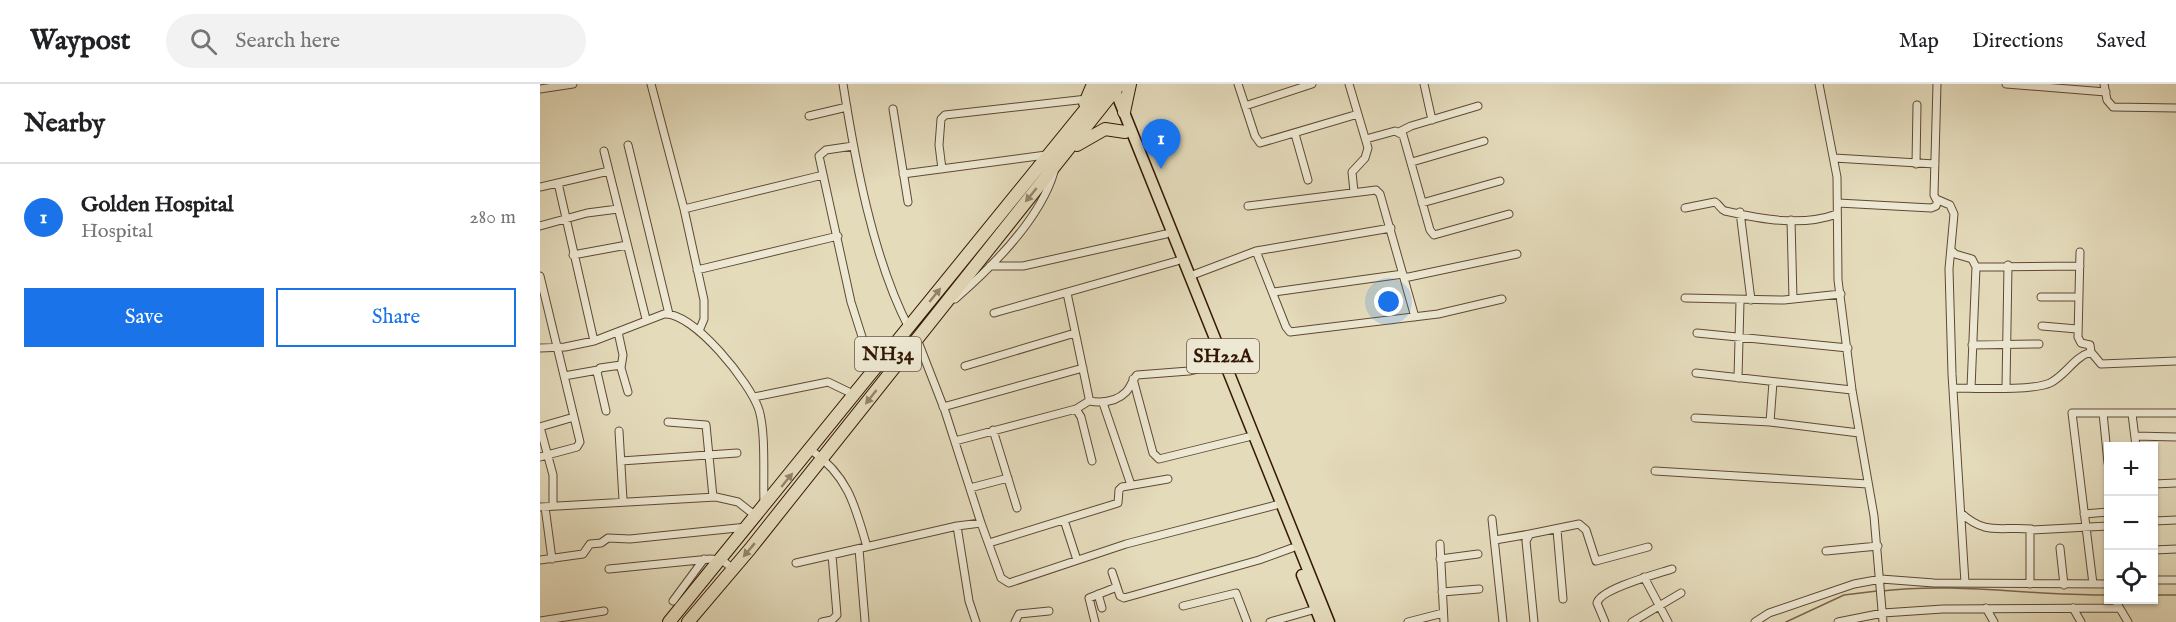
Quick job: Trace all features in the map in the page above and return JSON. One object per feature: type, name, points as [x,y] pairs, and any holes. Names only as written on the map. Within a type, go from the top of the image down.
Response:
[{"type":"highway","points":[[1124,112],[1130,84]]},
{"type":"highway","points":[[1077,120],[1087,99],[1108,87]]},
{"type":"highway","name":"NH34","points":[[688,622],[937,314],[1053,159],[1077,120],[1108,87]]},
{"type":"highway","name":"NH34","points":[[669,622],[722,560],[909,328],[1053,159],[1066,152],[1108,87]]},
{"type":"highway","points":[[1066,152],[1105,129],[1125,132]]},
{"type":"main road","name":"SH22A","points":[[1108,87],[1124,112],[1329,622]]},
{"type":"main road","name":"SH22A","points":[[1108,87],[1321,622]]},
{"type":"street","points":[[540,89],[573,84]]},
{"type":"street","points":[[651,84],[684,209],[704,306],[704,319],[699,331]]},
{"type":"street","points":[[843,84],[853,146],[893,295],[909,328]]},
{"type":"street","points":[[1238,84],[1255,136],[1260,143],[1358,114]]},
{"type":"street","points":[[1245,106],[1312,84]]},
{"type":"street","points":[[1349,84],[1366,140],[1367,154],[1352,172],[1354,192]]},
{"type":"street","points":[[1424,84],[1432,120]]},
{"type":"street","points":[[1819,84],[1834,158],[1838,203],[1836,261],[1852,390],[1878,546],[1883,622]]},
{"type":"street","points":[[1937,84],[1934,195],[1938,200],[1950,205],[1954,214],[1949,269],[1953,388],[1965,583]]},
{"type":"street","points":[[2006,84],[2106,92]]},
{"type":"street","points":[[2104,84],[2110,105],[2117,109],[2176,108]]},
{"type":"street","points":[[942,169],[939,145],[941,119],[945,115],[1087,99]]},
{"type":"street","points":[[1916,164],[1917,105]]},
{"type":"street","points":[[1366,140],[1399,132],[1478,106]]},
{"type":"street","points":[[809,116],[847,107]]},
{"type":"street","points":[[893,109],[908,202]]},
{"type":"street","points":[[1399,132],[1412,162],[1430,230],[1439,235],[1509,214]]},
{"type":"street","points":[[1295,134],[1308,180]]},
{"type":"street","points":[[1412,162],[1484,141]]},
{"type":"street","points":[[628,146],[669,314]]},
{"type":"street","points":[[853,146],[822,151],[819,156],[851,302],[864,343],[869,353],[880,363]]},
{"type":"street","points":[[604,151],[646,319]]},
{"type":"street","points":[[1834,158],[1935,165]]},
{"type":"street","points":[[903,174],[1053,159],[1044,199],[990,267],[937,314]]},
{"type":"street","points":[[540,187],[609,171]]},
{"type":"street","points":[[684,209],[823,175]]},
{"type":"street","points":[[1422,203],[1500,181]]},
{"type":"street","points":[[558,183],[594,341]]},
{"type":"street","points":[[1248,206],[1371,189],[1380,194],[1415,317]]},
{"type":"street","points":[[1838,203],[1931,208],[1936,206],[1938,200]]},
{"type":"street","points":[[1685,208],[1715,202],[1724,211],[1740,212],[1767,220],[1822,219],[1837,214]]},
{"type":"street","points":[[540,226],[618,209]]},
{"type":"street","points":[[1740,212],[1751,300]]},
{"type":"street","points":[[1791,220],[1793,299]]},
{"type":"street","points":[[1190,276],[1256,251],[1391,228]]},
{"type":"street","points":[[990,267],[1023,266],[1166,234]]},
{"type":"street","points":[[697,270],[838,236]]},
{"type":"street","points":[[573,255],[627,245]]},
{"type":"street","points":[[1951,249],[1955,254],[1972,259],[1976,267],[1971,388]]},
{"type":"street","points":[[1256,251],[1274,292],[1282,319],[1290,332],[1415,317],[1502,299]]},
{"type":"street","points":[[2080,252],[2079,340],[2090,345],[2091,352],[2101,364],[2176,361]]},
{"type":"street","points":[[1274,292],[1404,276],[1517,254]]},
{"type":"street","points":[[994,313],[1177,261]]},
{"type":"street","points":[[2006,387],[2008,265]]},
{"type":"street","points":[[1976,267],[2080,266]]},
{"type":"street","points":[[540,276],[579,445],[540,457]]},
{"type":"street","points":[[1067,293],[1089,401]]},
{"type":"street","points":[[1685,298],[1793,299],[1841,294]]},
{"type":"street","points":[[2041,297],[2079,297]]},
{"type":"street","points":[[1738,378],[1740,300]]},
{"type":"street","points":[[540,348],[555,348],[594,341],[646,319],[669,314],[699,331],[734,369],[754,397],[761,421],[757,517]]},
{"type":"street","points":[[2042,326],[2078,329]]},
{"type":"street","points":[[618,332],[623,355],[621,364],[628,392]]},
{"type":"street","points":[[965,366],[1075,333]]},
{"type":"street","points":[[1697,333],[1848,348]]},
{"type":"street","points":[[917,339],[955,441],[981,524],[1004,582],[1027,578],[1126,544],[1275,506]]},
{"type":"street","points":[[1972,345],[2039,344]]},
{"type":"street","points":[[1953,388],[2049,383],[2091,352]]},
{"type":"street","points":[[564,376],[621,364]]},
{"type":"street","points":[[955,441],[1076,409],[1089,401],[1103,403],[1125,393],[1133,379],[1141,374],[1189,371],[1218,364]]},
{"type":"street","points":[[943,407],[1083,368]]},
{"type":"street","points":[[598,370],[606,411]]},
{"type":"street","points":[[1696,374],[1852,390]]},
{"type":"street","points":[[1133,379],[1153,453],[1158,459],[1248,437]]},
{"type":"street","points":[[754,397],[828,382],[855,395]]},
{"type":"street","points":[[1770,422],[1773,382]]},
{"type":"street","points":[[1103,403],[1131,485]]},
{"type":"street","points":[[1076,409],[1081,417],[1092,461]]},
{"type":"street","points":[[2093,584],[2071,416],[2075,412],[2176,413]]},
{"type":"street","points":[[2103,413],[2106,442]]},
{"type":"street","points":[[2132,414],[2136,442]]},
{"type":"street","points":[[552,559],[546,507],[553,475],[540,427],[574,417]]},
{"type":"street","points":[[1695,418],[1770,422],[1859,433]]},
{"type":"street","points":[[668,422],[706,424],[713,497]]},
{"type":"street","points":[[993,430],[1017,508]]},
{"type":"street","points":[[619,431],[624,500]]},
{"type":"street","points":[[2135,436],[2176,437]]},
{"type":"street","points":[[811,450],[838,473],[848,490],[863,548],[865,621]]},
{"type":"street","points":[[621,461],[737,453]]},
{"type":"street","points":[[1655,471],[1868,484]]},
{"type":"street","points":[[970,488],[1008,478]]},
{"type":"street","points":[[989,543],[1118,503],[1119,490],[1131,485],[1168,478]]},
{"type":"street","points":[[2158,484],[2176,483]]},
{"type":"street","points":[[546,507],[624,500],[713,497],[730,499],[757,517]]},
{"type":"street","points":[[2084,514],[2104,512]]},
{"type":"street","points":[[1961,513],[1981,527],[1993,530],[2104,526]]},
{"type":"street","points":[[540,560],[583,554],[591,544],[602,543],[608,538],[630,539],[757,517]]},
{"type":"street","points":[[1492,519],[1503,622]]},
{"type":"street","points":[[1064,520],[1077,560]]},
{"type":"street","points":[[2158,521],[2176,520]]},
{"type":"street","points":[[796,563],[957,526],[981,524]]},
{"type":"street","points":[[1495,540],[1557,531],[1574,524],[1583,526],[1596,561],[1648,548]]},
{"type":"street","points":[[957,526],[969,601],[976,622]]},
{"type":"street","points":[[2030,584],[2028,534],[2031,529]]},
{"type":"street","points":[[1557,531],[1563,599]]},
{"type":"street","points":[[1530,534],[1527,541],[1534,622]]},
{"type":"street","points":[[1440,544],[1444,622]]},
{"type":"street","points":[[1826,551],[1878,546]]},
{"type":"street","points":[[1112,572],[1120,596],[1124,598],[1259,560],[1292,548]]},
{"type":"street","points":[[2060,548],[2064,585]]},
{"type":"street","points":[[2158,550],[2176,549]]},
{"type":"street","points":[[1440,559],[1478,554]]},
{"type":"street","points":[[822,622],[832,620],[837,615],[831,555]]},
{"type":"street","points":[[609,569],[704,559],[722,560],[733,569]]},
{"type":"street","points":[[673,601],[704,559]]},
{"type":"street","points":[[1602,622],[1597,599],[1644,577],[1672,569]]},
{"type":"street","points":[[1644,577],[1668,622]]},
{"type":"street","points":[[2158,580],[2176,580]]},
{"type":"street","points":[[1755,622],[1769,613],[1854,584],[1881,582],[2104,584]]},
{"type":"street","points":[[1095,622],[1088,600],[1117,587]]},
{"type":"street","points":[[1442,592],[1479,589]]},
{"type":"street","points":[[1183,606],[1236,593],[1247,622]]},
{"type":"street","points":[[1632,622],[1681,593]]},
{"type":"street","points":[[1098,594],[1102,608]]},
{"type":"street","points":[[1838,622],[1884,610],[2073,608],[2108,604]]},
{"type":"street","points":[[2118,604],[2128,622]]},
{"type":"street","points":[[1986,608],[1994,622]]},
{"type":"street","points":[[2073,608],[2081,622]]},
{"type":"street","points":[[1270,622],[1316,609]]},
{"type":"street","points":[[540,621],[574,619],[604,611]]},
{"type":"street","points":[[1015,622],[1019,614],[1049,611]]},
{"type":"street","points":[[1408,622],[1443,613]]},
{"type":"waterway","points":[[1882,591],[1938,588],[2104,595]]},
{"type":"waterway","points":[[1786,622],[1844,595],[1877,591]]},
{"type":"waterway","points":[[2158,595],[2176,595]]},
{"type":"place","name":"Golden Hospital","points":[[1161,169]]}]
